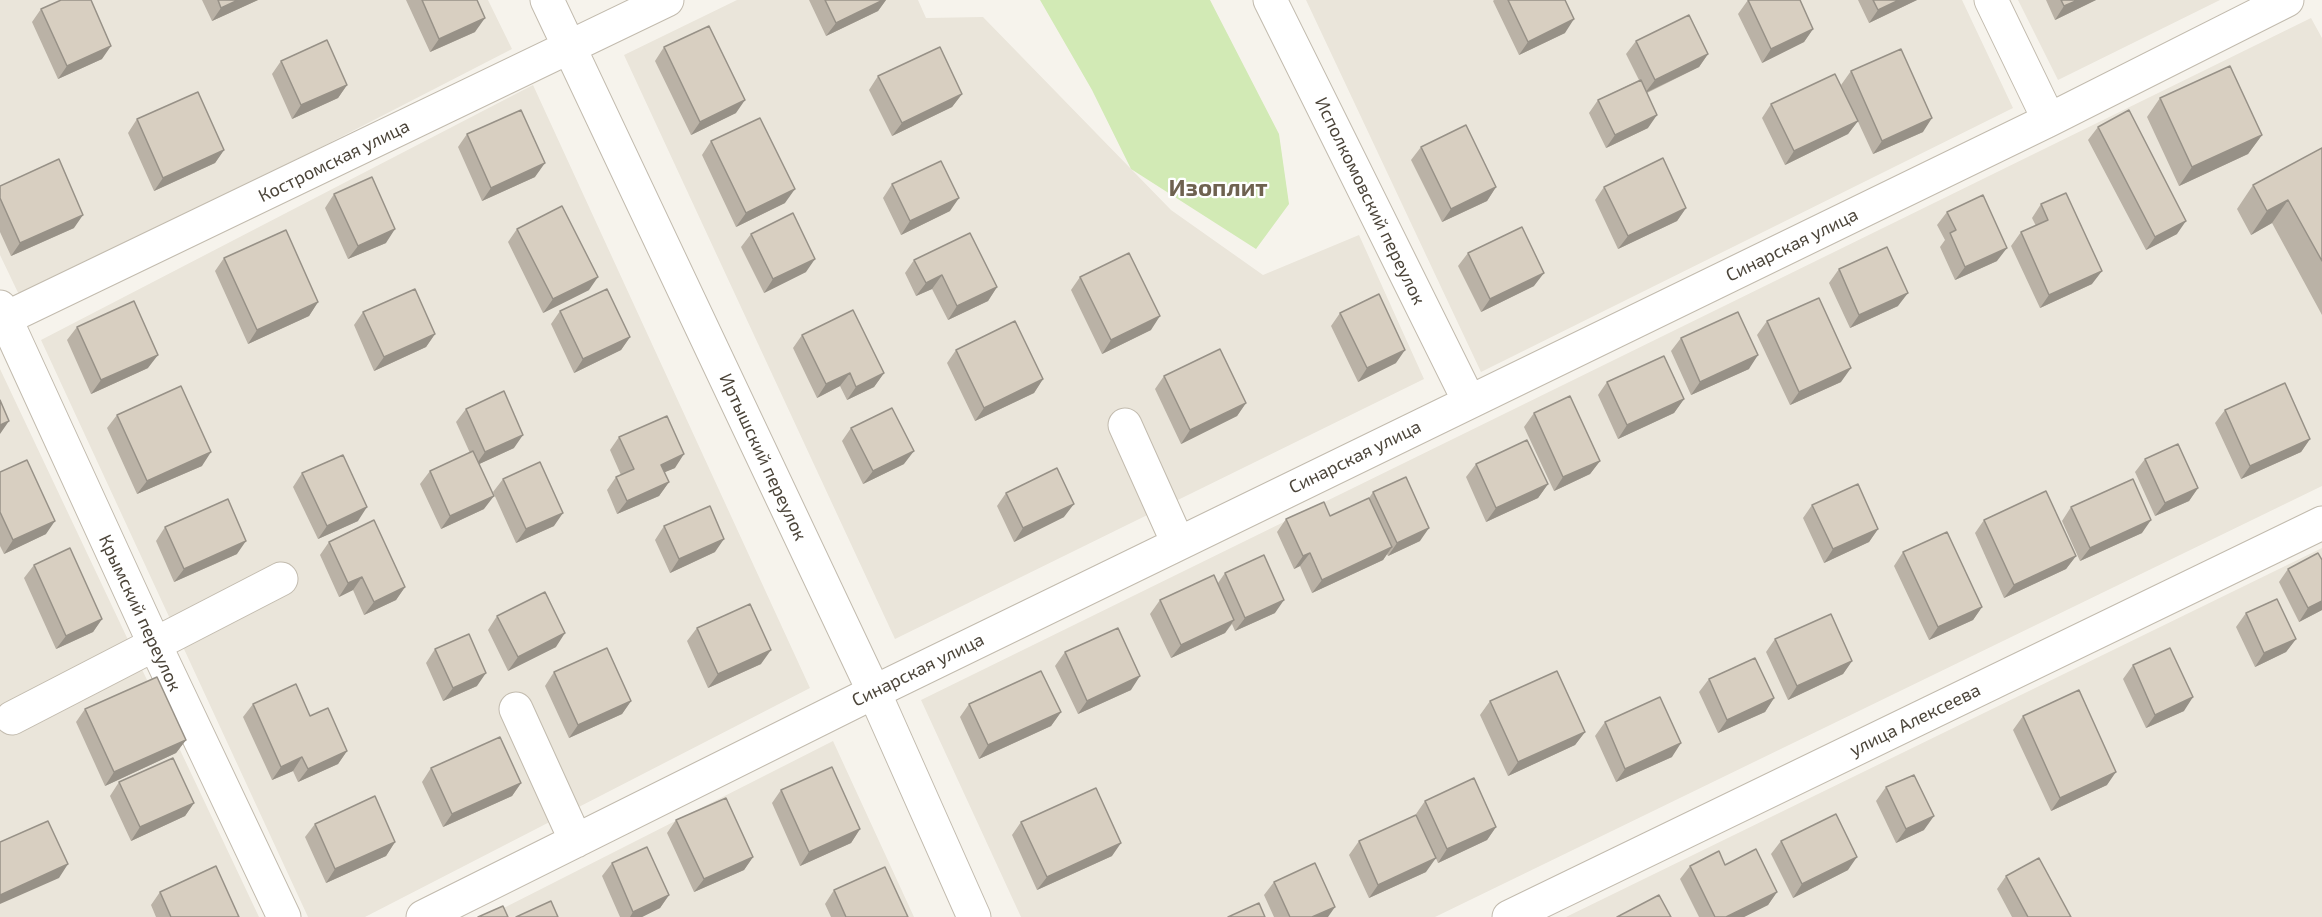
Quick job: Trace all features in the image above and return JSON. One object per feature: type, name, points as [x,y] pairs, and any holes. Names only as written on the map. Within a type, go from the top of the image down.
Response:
[{"type":"street","name":"Иртышский переулок","points":[[547,0],[874,692],[974,917]]},
{"type":"street","name":"Костромская улица","points":[[2,315],[570,48],[667,0]]},
{"type":"street","name":"Исполкомовский переулок","points":[[1270,0],[1469,401]]},
{"type":"street","points":[[1991,0],[2049,120]]},
{"type":"street","name":"Синарская улица","points":[[423,917],[874,692],[2049,120],[2287,0]]},
{"type":"street","name":"Крымский переулок","points":[[2,315],[284,917]]},
{"type":"street","points":[[1125,425],[1178,543]]},
{"type":"street","name":"улица Алексеева","points":[[1509,917],[2322,523]]},
{"type":"street","points":[[12,718],[281,579]]},
{"type":"street","points":[[516,709],[576,841]]},
{"type":"shaded area","points":[[0,0],[488,0],[512,49],[22,301],[0,255]]},
{"type":"shaded area","points":[[737,0],[918,0],[926,18],[983,17],[1171,210],[1263,275],[1359,235],[1424,379],[895,639],[624,55]]},
{"type":"shaded area","points":[[1306,0],[1962,0],[2013,108],[1481,372]]},
{"type":"shaded area","points":[[2018,0],[2220,0],[2058,80]]},
{"type":"shaded area","points":[[2311,18],[2322,38],[2322,486],[1435,917],[1021,917],[921,700]]},
{"type":"shaded area","points":[[533,85],[810,688],[365,917],[308,917],[41,340]]},
{"type":"shaded area","points":[[0,369],[259,917],[0,917]]},
{"type":"shaded area","points":[[2322,548],[2322,917],[1566,917]]},
{"type":"shaded area","points":[[833,741],[914,917],[486,917]]},
{"type":"green space","points":[[1040,0],[1210,0],[1279,134],[1289,204],[1256,249],[1131,169],[1092,90]]},
{"type":"building","points":[[61,0],[91,0],[111,46],[67,66],[41,9]]},
{"type":"building","points":[[218,0],[238,0],[221,8]]},
{"type":"building","points":[[422,0],[477,0],[485,18],[439,39]]},
{"type":"building","points":[[825,0],[883,0],[836,23]]},
{"type":"building","points":[[1508,0],[1565,0],[1574,19],[1528,42]]},
{"type":"building","points":[[1748,0],[1800,0],[1813,29],[1771,49]]},
{"type":"building","points":[[1873,0],[1899,0],[1878,10]]},
{"type":"building","points":[[2061,0],[2078,0],[2064,6]]},
{"type":"building","points":[[1689,15],[1708,54],[1655,80],[1636,41]]},
{"type":"building","points":[[709,26],[745,100],[700,122],[664,47]]},
{"type":"building","points":[[327,40],[347,85],[301,105],[281,61]]},
{"type":"building","points":[[940,47],[962,94],[902,123],[878,76]]},
{"type":"building","points":[[1901,49],[1932,118],[1882,141],[1851,71]]},
{"type":"building","points":[[2230,66],[2262,135],[2192,167],[2160,98]]},
{"type":"building","points":[[1835,74],[1858,121],[1794,151],[1771,104]]},
{"type":"building","points":[[1641,80],[1657,115],[1615,135],[1598,100]]},
{"type":"building","points":[[198,92],[224,150],[163,178],[137,119]]},
{"type":"building","points":[[521,110],[545,163],[491,188],[467,134]]},
{"type":"building","points":[[2129,110],[2186,221],[2155,237],[2098,127]]},
{"type":"building","points":[[760,118],[795,189],[746,213],[711,141]]},
{"type":"building","points":[[1466,125],[1496,187],[1451,209],[1421,147]]},
{"type":"building","points":[[2322,148],[2322,261],[2288,200],[2267,211],[2253,185]]},
{"type":"building","points":[[1663,158],[1686,208],[1628,236],[1604,187]]},
{"type":"building","points":[[59,159],[83,215],[20,243],[0,198],[0,186]]},
{"type":"building","points":[[941,161],[959,198],[910,221],[892,184]]},
{"type":"building","points":[[372,177],[395,229],[358,246],[334,194]]},
{"type":"building","points":[[2066,193],[2102,271],[2049,295],[2021,232],[2048,220],[2041,204]]},
{"type":"building","points":[[1983,195],[2007,248],[1965,267],[1950,233],[1956,230],[1947,212]]},
{"type":"building","points":[[562,206],[598,277],[553,299],[517,229]]},
{"type":"building","points":[[793,213],[815,259],[773,279],[751,234]]},
{"type":"building","points":[[1522,227],[1544,273],[1490,299],[1468,253]]},
{"type":"building","points":[[286,230],[318,302],[257,330],[224,258]]},
{"type":"building","points":[[970,233],[997,287],[957,306],[942,275],[926,283],[914,260]]},
{"type":"building","points":[[1887,247],[1908,293],[1859,315],[1839,269]]},
{"type":"building","points":[[1129,253],[1160,316],[1111,340],[1080,277]]},
{"type":"building","points":[[415,289],[435,334],[384,357],[363,312]]},
{"type":"building","points":[[607,289],[630,337],[583,359],[560,311]]},
{"type":"building","points":[[1379,294],[1405,350],[1367,368],[1340,313]]},
{"type":"building","points":[[1819,298],[1851,368],[1799,392],[1767,321]]},
{"type":"building","points":[[134,301],[158,355],[101,380],[77,327]]},
{"type":"building","points":[[853,310],[884,373],[856,387],[850,373],[826,384],[802,335]]},
{"type":"building","points":[[1738,312],[1758,355],[1700,382],[1681,338]]},
{"type":"building","points":[[1015,321],[1043,379],[984,408],[956,350]]},
{"type":"building","points":[[1220,349],[1246,403],[1190,430],[1164,376]]},
{"type":"building","points":[[1664,356],[1684,399],[1627,425],[1607,382]]},
{"type":"building","points":[[2285,383],[2310,439],[2250,466],[2225,410]]},
{"type":"building","points":[[181,386],[211,452],[147,481],[117,415]]},
{"type":"building","points":[[504,391],[523,435],[485,452],[466,409]]},
{"type":"building","points":[[1570,396],[1600,461],[1563,477],[1534,413]]},
{"type":"building","points":[[0,400],[9,421],[0,425]]},
{"type":"building","points":[[892,408],[914,451],[873,471],[851,428]]},
{"type":"building","points":[[667,416],[684,454],[661,465],[669,482],[627,501],[616,477],[634,469],[619,437]]},
{"type":"building","points":[[1527,440],[1548,484],[1496,508],[1476,464]]},
{"type":"building","points":[[2178,444],[2198,488],[2165,503],[2145,459]]},
{"type":"building","points":[[473,451],[494,496],[450,516],[430,471]]},
{"type":"building","points":[[343,455],[367,507],[327,526],[302,473]]},
{"type":"building","points":[[27,460],[55,521],[13,540],[0,512],[0,472]]},
{"type":"building","points":[[540,462],[563,513],[526,529],[503,479]]},
{"type":"building","points":[[1057,468],[1074,504],[1023,528],[1006,493]]},
{"type":"building","points":[[1406,477],[1429,528],[1397,543],[1373,492]]},
{"type":"building","points":[[2133,479],[2151,520],[2090,548],[2071,507]]},
{"type":"building","points":[[1858,484],[1878,529],[1833,549],[1812,505]]},
{"type":"building","points":[[2046,491],[2076,556],[2014,585],[1984,520]]},
{"type":"building","points":[[1369,498],[1392,547],[1322,580],[1310,553],[1303,556],[1286,519],[1324,502],[1330,516]]},
{"type":"building","points":[[228,499],[246,541],[184,569],[165,527]]},
{"type":"building","points":[[710,506],[724,539],[679,559],[664,526]]},
{"type":"building","points":[[374,520],[405,587],[374,602],[362,577],[348,583],[329,542]]},
{"type":"building","points":[[1947,532],[1982,607],[1938,627],[1903,552]]},
{"type":"building","points":[[70,548],[102,619],[66,636],[34,565]]},
{"type":"building","points":[[2318,553],[2322,560],[2322,601],[2308,608],[2288,569]]},
{"type":"building","points":[[1264,555],[1284,600],[1245,618],[1225,573]]},
{"type":"building","points":[[1214,575],[1234,620],[1181,645],[1160,600]]},
{"type":"building","points":[[545,592],[565,633],[518,657],[497,616]]},
{"type":"building","points":[[2277,599],[2296,639],[2264,653],[2246,613]]},
{"type":"building","points":[[750,604],[771,650],[718,674],[697,628]]},
{"type":"building","points":[[1831,614],[1852,661],[1797,686],[1775,639]]},
{"type":"building","points":[[1118,628],[1140,676],[1087,701],[1065,652]]},
{"type":"building","points":[[469,634],[486,673],[453,688],[435,649]]},
{"type":"building","points":[[607,648],[631,701],[578,725],[554,672]]},
{"type":"building","points":[[2170,648],[2193,697],[2155,715],[2133,665]]},
{"type":"building","points":[[1755,658],[1774,698],[1727,720],[1709,679]]},
{"type":"building","points":[[1041,671],[1061,712],[988,745],[969,704]]},
{"type":"building","points":[[1557,671],[1585,732],[1518,762],[1490,701]]},
{"type":"building","points":[[157,677],[186,740],[114,772],[85,709]]},
{"type":"building","points":[[296,684],[310,716],[328,708],[347,751],[308,769],[302,757],[281,767],[253,704]]},
{"type":"building","points":[[2079,690],[2116,772],[2060,798],[2023,716]]},
{"type":"building","points":[[1660,697],[1681,743],[1625,769],[1605,722]]},
{"type":"building","points":[[500,737],[521,783],[452,814],[431,768]]},
{"type":"building","points":[[173,758],[194,803],[140,827],[119,782]]},
{"type":"building","points":[[832,767],[860,829],[809,852],[781,790]]},
{"type":"building","points":[[1914,775],[1934,816],[1906,829],[1886,787]]},
{"type":"building","points":[[1474,778],[1496,827],[1447,849],[1425,801]]},
{"type":"building","points":[[1096,788],[1121,843],[1047,877],[1021,822]]},
{"type":"building","points":[[375,796],[395,842],[335,869],[315,824]]},
{"type":"building","points":[[726,798],[753,857],[704,879],[676,820]]},
{"type":"building","points":[[1836,814],[1857,857],[1802,884],[1781,841]]},
{"type":"building","points":[[1416,815],[1436,858],[1378,885],[1359,841]]},
{"type":"building","points":[[48,821],[68,864],[0,895],[0,842]]},
{"type":"building","points":[[647,847],[669,895],[633,912],[612,863]]},
{"type":"building","points":[[1756,849],[1777,892],[1726,917],[1715,917],[1690,866],[1719,851],[1725,865]]},
{"type":"building","points":[[2039,858],[2071,917],[2028,917],[2006,876]]},
{"type":"building","points":[[1315,863],[1335,907],[1312,917],[1290,917],[1274,882]]},
{"type":"building","points":[[216,866],[239,917],[171,917],[160,892]]},
{"type":"building","points":[[885,867],[908,917],[846,917],[834,890]]},
{"type":"building","points":[[1659,895],[1671,917],[1617,917]]},
{"type":"building","points":[[551,901],[558,917],[516,917]]},
{"type":"building","points":[[1259,903],[1265,917],[1228,917]]},
{"type":"building","points":[[503,906],[508,917],[478,917]]},
{"type":"district","name":"Изоплит","points":[[1218,188]]}]
